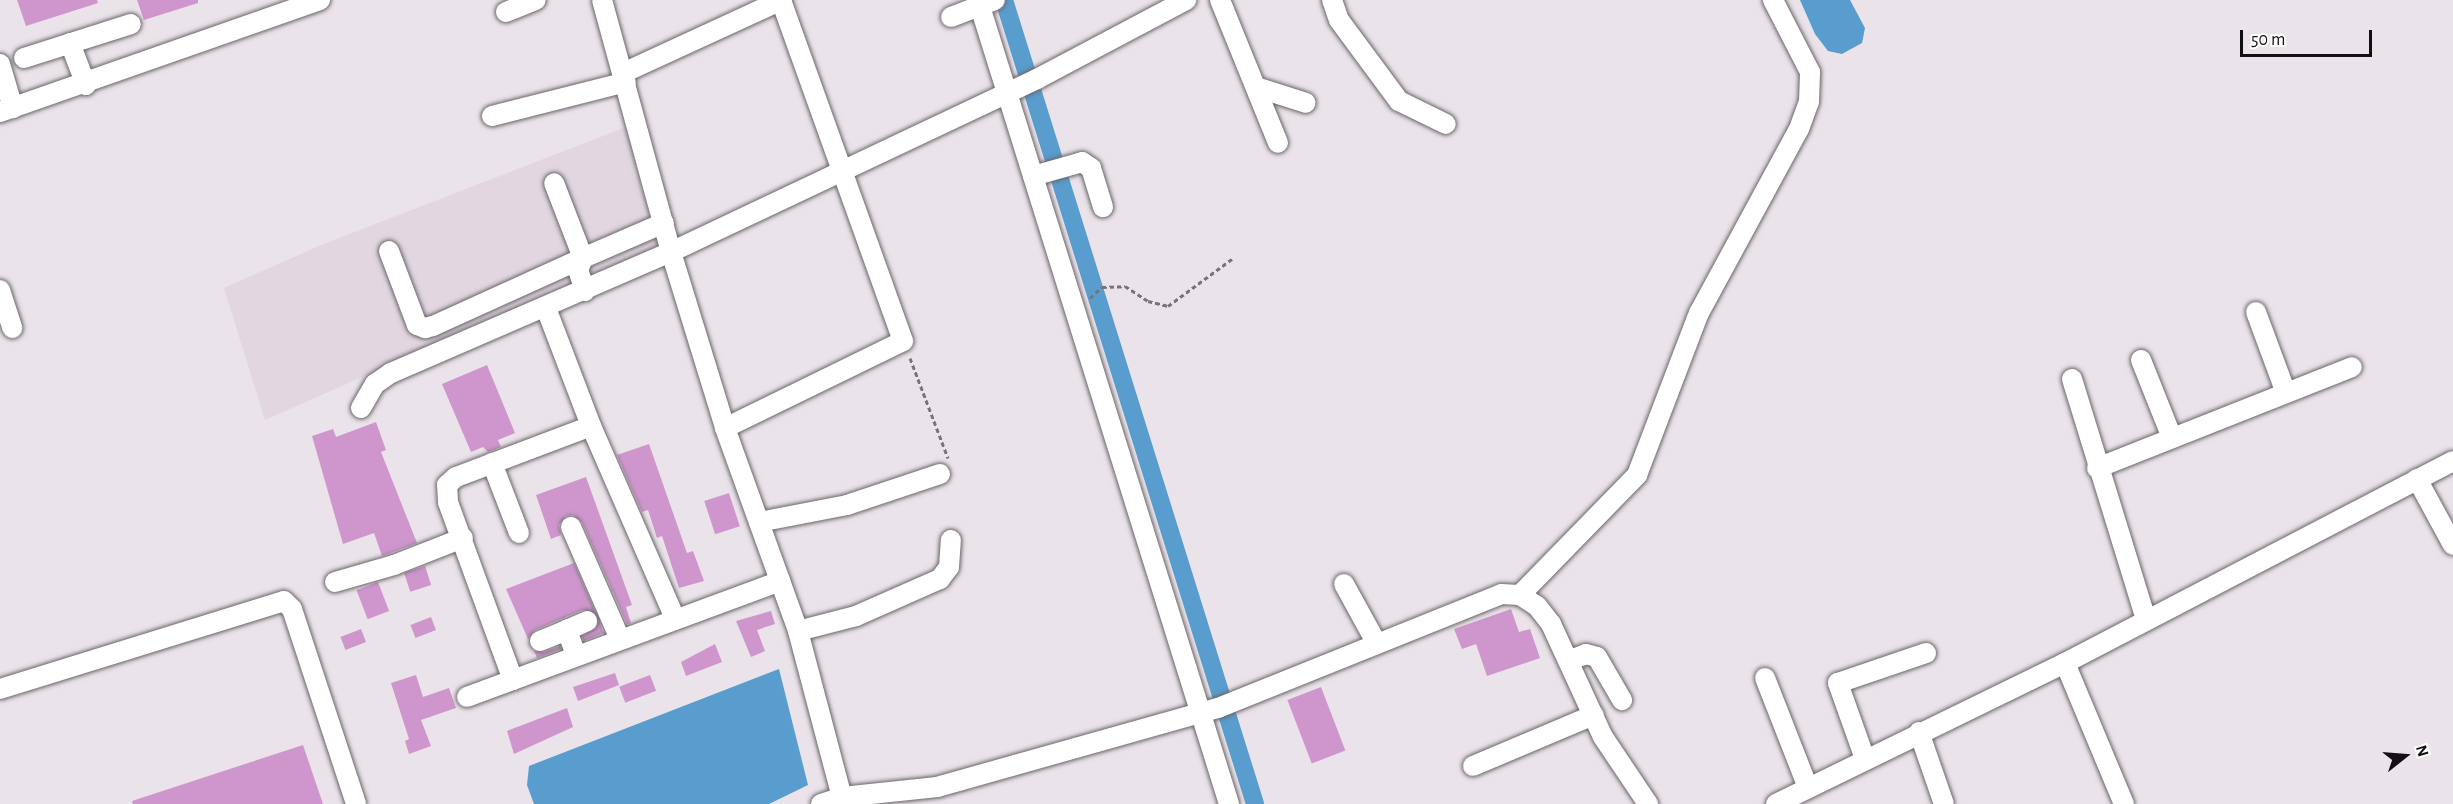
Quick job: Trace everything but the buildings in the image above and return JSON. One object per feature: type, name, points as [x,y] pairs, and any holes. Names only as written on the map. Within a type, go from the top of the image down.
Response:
[{"type":"street","points":[[0,64],[7,110],[86,85],[320,0]]},
{"type":"street","points":[[506,12],[536,0]]},
{"type":"street","points":[[602,0],[671,252],[725,428],[798,631],[842,797]]},
{"type":"street","points":[[492,116],[625,78],[781,0],[903,341],[725,428]]},
{"type":"street","points":[[361,408],[375,384],[392,373],[671,252],[1021,86],[1186,0]]},
{"type":"street","points":[[1220,0],[1278,142]]},
{"type":"street","points":[[1332,0],[1340,20],[1400,101],[1446,124]]},
{"type":"street","points":[[1520,595],[1637,475],[1698,313],[1799,129],[1809,102],[1810,72],[1773,0]]},
{"type":"street","points":[[951,17],[986,2],[1021,86],[1040,174],[1217,708],[1229,804]]},
{"type":"street","points":[[24,58],[130,24]]},
{"type":"street","points":[[70,43],[86,85]]},
{"type":"street","points":[[1256,87],[1306,103]]},
{"type":"street","points":[[1040,174],[1082,162],[1091,168],[1103,207]]},
{"type":"street","points":[[554,183],[583,258],[578,270],[585,291]]},
{"type":"street","points":[[388,251],[417,325],[425,328],[664,223]]},
{"type":"street","points":[[0,290],[12,328]]},
{"type":"street","points":[[546,308],[591,426],[675,618]]},
{"type":"street","points":[[2256,312],[2286,393]]},
{"type":"street","points":[[2141,360],[2172,438]]},
{"type":"street","points":[[2097,468],[2352,367]]},
{"type":"street","points":[[2072,379],[2097,468],[2146,620]]},
{"type":"street","points":[[513,680],[448,502],[447,485],[492,464],[591,426]]},
{"type":"street","points":[[1776,804],[1919,732],[2066,663],[2453,461]]},
{"type":"street","points":[[492,464],[519,533]]},
{"type":"street","points":[[759,522],[847,505],[940,474]]},
{"type":"street","points":[[2417,479],[2453,545]]},
{"type":"street","points":[[571,527],[620,639]]},
{"type":"street","points":[[335,582],[394,566],[463,538]]},
{"type":"street","points":[[798,631],[856,616],[940,579],[949,567],[951,540]]},
{"type":"street","points":[[467,697],[780,581]]},
{"type":"street","points":[[1344,584],[1377,644]]},
{"type":"street","points":[[821,804],[842,797],[937,787],[1217,708],[1501,594],[1520,595],[1537,606],[1551,624],[1603,737],[1648,804]]},
{"type":"street","points":[[0,689],[284,601],[292,609],[356,804]]},
{"type":"street","points":[[540,640],[587,621]]},
{"type":"street","points":[[567,630],[576,655]]},
{"type":"street","points":[[1865,759],[1838,683],[1926,653]]},
{"type":"street","points":[[1568,661],[1586,654],[1596,657],[1622,700]]},
{"type":"street","points":[[2066,663],[2124,804]]},
{"type":"street","points":[[1765,678],[1808,788]]},
{"type":"street","points":[[1473,766],[1593,715]]},
{"type":"street","points":[[1919,732],[1944,804]]},
{"type":"path","points":[[1085,302],[1102,287],[1125,286],[1148,301],[1168,306],[1233,258]]},
{"type":"path","points":[[903,341],[949,464],[940,474]]},
{"type":"shaded area","points":[[626,127],[657,246],[265,420],[224,288],[321,245]]},
{"type":"water","points":[[1800,0],[1850,0],[1865,28],[1862,43],[1842,54],[1828,51],[1815,34]]},
{"type":"water","points":[[779,669],[808,785],[769,804],[534,804],[527,785],[529,766]]},
{"type":"waterway","points":[[1004,0],[1255,804]]}]
